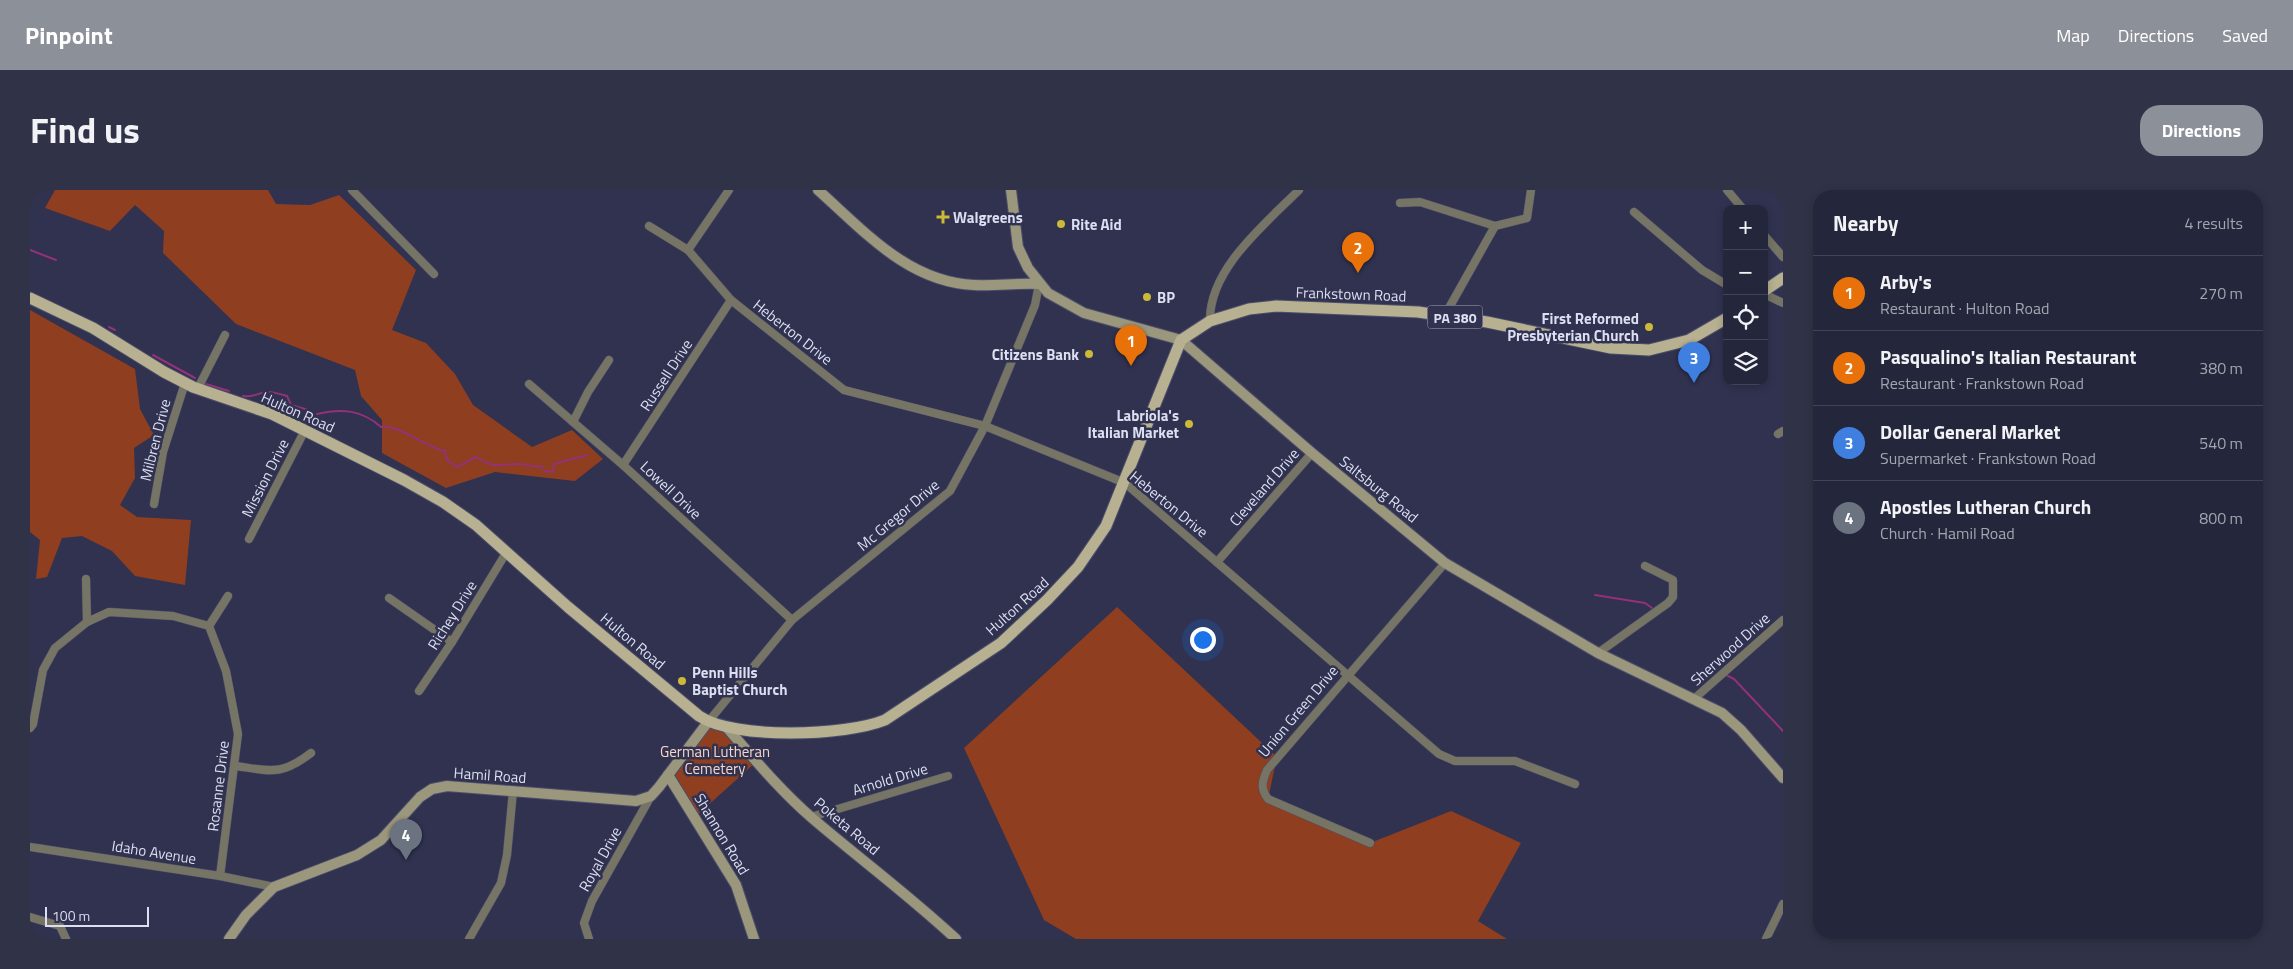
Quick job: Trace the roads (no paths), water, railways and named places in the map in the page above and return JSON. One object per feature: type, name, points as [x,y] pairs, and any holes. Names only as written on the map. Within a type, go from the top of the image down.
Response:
[{"type":"main road","points":[[1768,290],[1783,278]]},
{"type":"main road","name":"Hulton Road","points":[[30,298],[93,328],[185,383],[272,414],[443,502],[476,525],[506,553],[708,722],[728,729],[752,732],[847,730],[871,726],[901,712],[1001,643],[1066,581],[1106,526],[1125,483],[1181,340]]},
{"type":"main road","name":"Frankstown Road","points":[[1181,340],[1210,321],[1249,308],[1276,306],[1446,315],[1611,348],[1635,350],[1662,348],[1682,343],[1723,320]]},
{"type":"street","points":[[352,190],[434,274]]},
{"type":"street","points":[[688,250],[728,190]]},
{"type":"street","points":[[818,190],[894,258],[934,279],[974,285],[1039,284]]},
{"type":"street","name":"Saltsburg Road","points":[[1011,190],[1013,219],[1018,247],[1028,268],[1039,284],[1057,300],[1084,313],[1181,340],[1312,453],[1446,563],[1598,652],[1696,698],[1722,713],[1741,730],[1783,778]]},
{"type":"street","points":[[1210,321],[1212,296],[1243,245],[1299,190]]},
{"type":"street","points":[[1400,204],[1420,202],[1495,226],[1528,218],[1532,190]]},
{"type":"street","points":[[1727,190],[1740,205]]},
{"type":"street","points":[[1634,212],[1702,270],[1723,283]]},
{"type":"street","name":"Heberton Drive","points":[[649,226],[688,250],[731,300],[844,390],[985,426],[1125,483],[1438,754],[1455,761],[1520,762],[1575,784]]},
{"type":"street","points":[[1446,315],[1495,226]]},
{"type":"street","points":[[1768,239],[1783,257]]},
{"type":"street","name":"Mc Gregor Drive","points":[[708,722],[792,620],[950,491],[985,426],[1035,306],[1039,284]]},
{"type":"street","points":[[1768,295],[1783,303]]},
{"type":"street","name":"Russell Drive","points":[[623,465],[731,300]]},
{"type":"street","points":[[198,388],[225,335]]},
{"type":"street","points":[[573,422],[588,392],[609,360]]},
{"type":"street","name":"Milbren Drive","points":[[154,504],[167,437],[185,383]]},
{"type":"street","name":"Lowell Drive","points":[[529,384],[623,465],[792,620]]},
{"type":"street","name":"Mission Drive","points":[[249,539],[305,430]]},
{"type":"street","name":"Cleveland Drive","points":[[1217,562],[1312,453]]},
{"type":"street","name":"Richey Drive","points":[[419,691],[452,642],[506,553]]},
{"type":"street","name":"Union Green Drive","points":[[1370,843],[1268,799],[1262,791],[1262,783],[1266,770],[1446,563]]},
{"type":"street","points":[[1598,652],[1668,603],[1673,597],[1672,580],[1645,566]]},
{"type":"street","points":[[86,579],[87,622]]},
{"type":"street","points":[[30,728],[33,724],[43,670],[56,648],[87,622],[109,612],[173,616],[209,626],[228,596]]},
{"type":"street","points":[[390,598],[452,642]]},
{"type":"street","name":"Sherwood Drive","points":[[1696,698],[1783,620]]},
{"type":"street","name":"Rosanne Drive","points":[[209,626],[226,671],[238,734],[236,766],[220,876]]},
{"type":"street","points":[[651,796],[708,722]]},
{"type":"street","name":"Poketa Road","points":[[728,729],[755,763],[812,817],[928,913],[956,939]]},
{"type":"street","points":[[236,766],[278,772],[297,764],[311,753]]},
{"type":"street","name":"Shannon Road","points":[[668,775],[736,885],[754,939]]},
{"type":"street","name":"Arnold Drive","points":[[812,817],[948,776]]},
{"type":"street","name":"Hamil Road","points":[[229,939],[246,915],[274,887],[357,855],[381,840],[420,797],[432,789],[447,786],[620,801],[636,801],[651,796]]},
{"type":"street","points":[[469,939],[501,884],[507,855],[513,792]]},
{"type":"street","name":"Royal Drive","points":[[589,939],[584,923],[592,900],[651,796]]},
{"type":"street","name":"Idaho Avenue","points":[[30,847],[220,876],[274,887]]},
{"type":"street","points":[[1766,939],[1783,904]]},
{"type":"street","points":[[30,918],[60,926],[66,939]]},
{"type":"waterway","points":[[30,250],[56,260]]},
{"type":"waterway","points":[[109,327],[115,330]]},
{"type":"waterway","points":[[153,355],[195,378]]},
{"type":"waterway","points":[[206,384],[229,391]]},
{"type":"waterway","points":[[243,396],[267,392],[277,393],[287,396],[291,405],[309,410]]},
{"type":"waterway","points":[[317,414],[343,411],[367,417],[381,427],[396,429],[445,451],[447,460],[457,467],[476,457],[494,465],[521,464],[541,466],[545,471],[553,472],[554,464],[587,455]]},
{"type":"waterway","points":[[1595,595],[1645,603],[1652,608]]},
{"type":"waterway","points":[[1726,675],[1734,679],[1783,731]]},
{"type":"place","name":"Walgreens","points":[[943,217]]},
{"type":"place","name":"Rite Aid","points":[[1061,224]]},
{"type":"place","name":"Pasqualino's Italian Restaurant","points":[[1358,273]]},
{"type":"place","name":"BP","points":[[1147,297]]},
{"type":"place","name":"First Reformed Presbyterian Church","points":[[1649,327]]},
{"type":"place","name":"Citizens Bank","points":[[1089,354]]},
{"type":"place","name":"Arby's","points":[[1131,366]]},
{"type":"place","name":"Dollar General Market","points":[[1694,383]]},
{"type":"place","name":"Labriola's Italian Market","points":[[1189,424]]},
{"type":"place","name":"Penn Hills Baptist Church","points":[[682,681]]},
{"type":"place","name":"Apostles Lutheran Church","points":[[406,860]]},
{"type":"park label","name":"German Lutheran Cemetery","points":[[715,760]]}]
